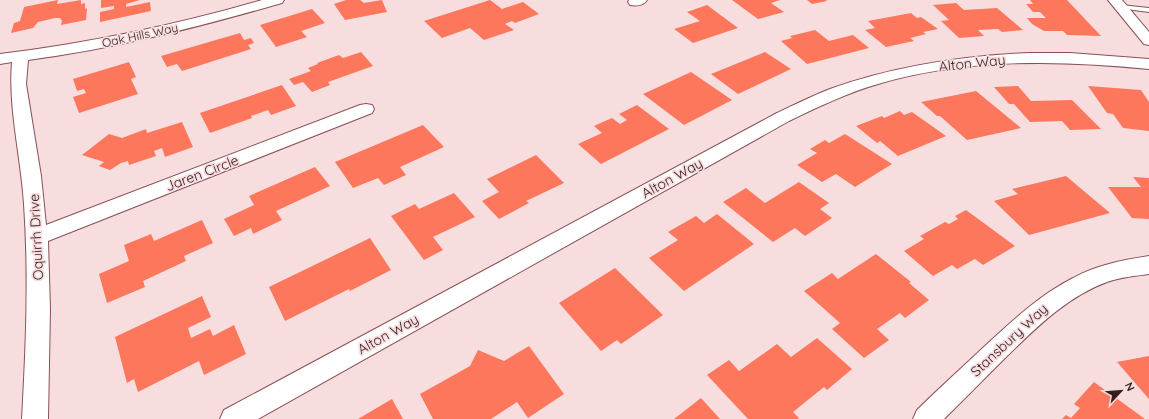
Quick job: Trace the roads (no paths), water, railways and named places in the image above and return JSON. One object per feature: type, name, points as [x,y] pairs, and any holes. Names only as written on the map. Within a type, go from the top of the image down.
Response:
[{"type":"street","name":"Oak Hills Way","points":[[10,58],[138,36],[206,20],[277,0]]},
{"type":"street","points":[[1118,4],[1149,41]]},
{"type":"street","name":"Oquirrh Drive","points":[[10,58],[18,84],[32,176],[37,237],[39,309],[35,419]]},
{"type":"street","name":"Alton Way","points":[[232,419],[783,117],[835,93],[862,84],[917,70],[984,60],[1066,59],[1149,64]]},
{"type":"street","name":"Jaren Circle","points":[[37,237],[366,109]]},
{"type":"street","name":"Stansbury Way","points":[[926,419],[1030,318],[1056,298],[1084,282],[1112,271],[1149,265]]},
{"type":"lane","points":[[1118,4],[1149,10]]}]
